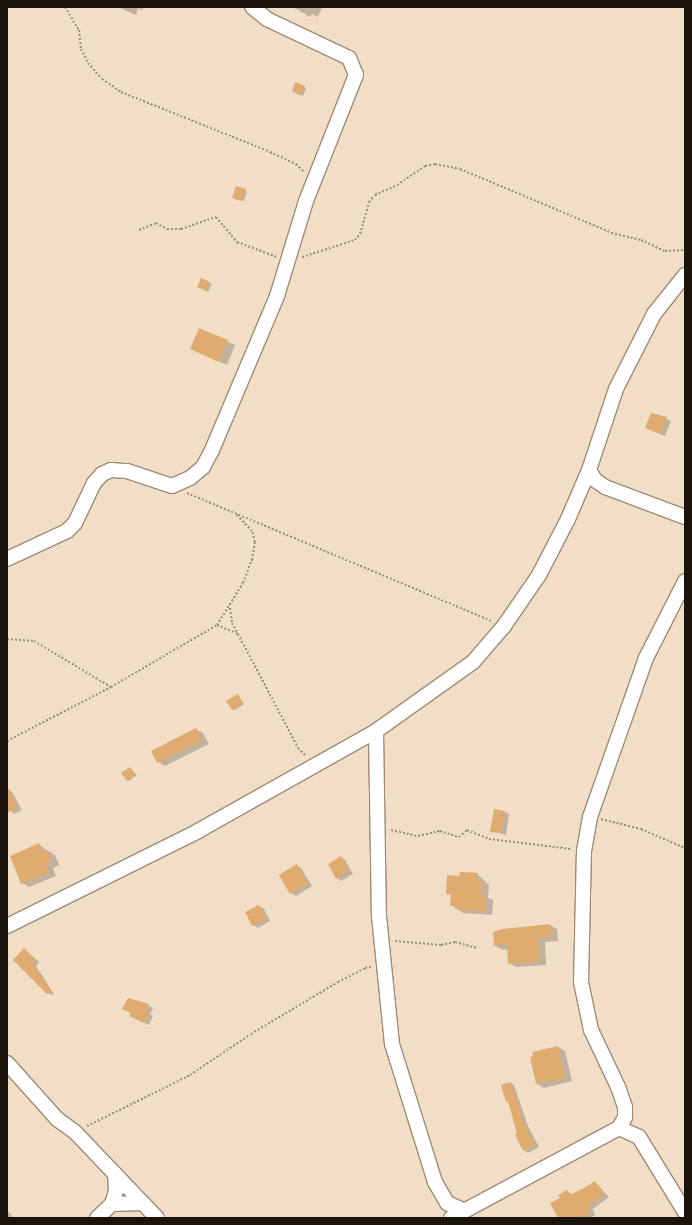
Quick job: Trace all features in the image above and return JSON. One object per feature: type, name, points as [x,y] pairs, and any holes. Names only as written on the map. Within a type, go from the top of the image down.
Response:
[{"type":"street","points":[[7,559],[67,531],[75,523],[94,483],[102,474],[111,470],[127,471],[172,486],[190,478],[203,468],[212,450],[289,263],[294,238],[314,183],[353,88],[356,75],[354,66],[348,58],[301,37],[250,8]]},
{"type":"street","points":[[7,926],[198,831],[376,731],[474,662],[504,626],[539,575],[568,519],[589,470],[616,389],[654,314],[685,275]]},
{"type":"street","points":[[589,470],[595,480],[605,488],[685,517]]},
{"type":"street","points":[[451,1218],[463,1210],[619,1128],[626,1117],[625,1107],[591,1030],[581,982],[584,851],[590,817],[646,658],[685,581]]},
{"type":"street","points":[[376,731],[381,940],[392,1044],[435,1182],[447,1203],[463,1210]]},
{"type":"street","points":[[9,1069],[58,1119],[75,1132],[157,1218]]},
{"type":"street","points":[[619,1128],[639,1137],[685,1212]]},
{"type":"street","points":[[97,1218],[112,1204],[116,1190],[115,1174]]},
{"type":"street","points":[[112,1204],[143,1203]]},
{"type":"street","points":[[443,1218],[447,1203]]},
{"type":"path","points":[[65,7],[79,30],[80,49],[88,63],[102,79],[121,92],[216,129],[296,164],[314,183]]},
{"type":"path","points":[[138,230],[156,223],[167,228],[180,229],[216,217],[237,242],[269,252],[289,263],[355,240],[360,234],[369,202],[375,195],[402,182],[425,166],[435,164],[460,169],[615,234],[641,240],[665,251],[685,250]]},
{"type":"path","points":[[172,486],[504,626]]},
{"type":"path","points":[[7,741],[110,687],[217,625],[230,607],[243,583],[255,542],[252,531],[236,514]]},
{"type":"path","points":[[230,607],[232,623],[298,748],[305,755],[320,762]]},
{"type":"path","points":[[217,625],[238,634]]},
{"type":"path","points":[[7,639],[34,642],[110,687]]},
{"type":"path","points":[[590,817],[640,829],[685,848]]},
{"type":"path","points":[[378,827],[418,836],[433,831],[459,837],[467,830],[489,839],[584,851]]},
{"type":"path","points":[[381,940],[414,944],[455,942],[478,948]]},
{"type":"path","points":[[75,1132],[190,1075],[251,1034],[360,970],[372,968],[384,971]]},
{"type":"building","points":[[295,82],[305,86],[301,95],[292,92]]},
{"type":"building","points":[[236,186],[246,189],[241,201],[232,198]]},
{"type":"building","points":[[201,278],[210,282],[206,291],[197,287]]},
{"type":"building","points":[[199,328],[228,340],[219,362],[190,349]]},
{"type":"building","points":[[651,413],[667,417],[660,434],[645,428]]},
{"type":"building","points":[[238,694],[243,703],[232,710],[226,701]]},
{"type":"building","points":[[196,728],[202,740],[157,763],[151,751]]},
{"type":"building","points":[[130,767],[135,774],[127,781],[121,773]]},
{"type":"building","points":[[7,786],[18,808],[7,813]]},
{"type":"building","points":[[494,809],[505,811],[501,833],[490,832]]},
{"type":"building","points":[[39,843],[43,852],[47,850],[52,861],[46,864],[50,872],[21,884],[10,856]]},
{"type":"building","points":[[341,856],[349,871],[336,879],[328,864]]},
{"type":"building","points":[[297,864],[308,883],[290,894],[279,875]]},
{"type":"building","points":[[460,872],[478,873],[477,880],[482,880],[481,895],[486,895],[485,912],[455,909],[455,906],[450,906],[451,894],[446,894],[447,875],[459,876]]},
{"type":"building","points":[[259,905],[266,919],[252,926],[245,912]]},
{"type":"building","points":[[550,924],[552,937],[538,938],[539,962],[508,964],[507,944],[494,946],[493,932],[502,929]]},
{"type":"building","points":[[24,948],[36,960],[32,963],[51,991],[47,994],[13,960]]},
{"type":"building","points":[[128,998],[149,1004],[145,1011],[149,1013],[144,1023],[129,1016],[131,1013],[122,1009]]},
{"type":"building","points":[[558,1046],[565,1078],[536,1084],[530,1057],[533,1056],[532,1052]]},
{"type":"building","points":[[511,1082],[524,1123],[535,1144],[523,1151],[515,1135],[517,1134],[508,1101],[506,1102],[501,1085]]},
{"type":"building","points":[[595,1181],[605,1194],[588,1206],[591,1212],[579,1218],[558,1218],[550,1203],[560,1198],[558,1195],[567,1190],[569,1195],[581,1190]]}]
